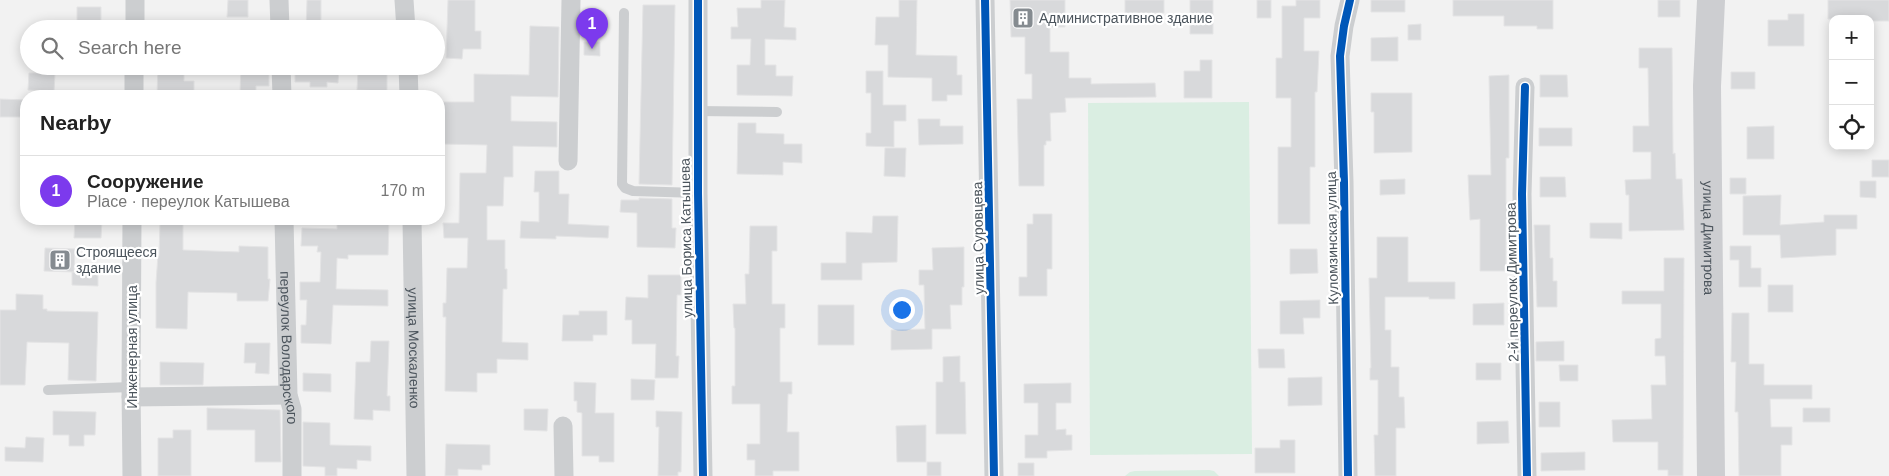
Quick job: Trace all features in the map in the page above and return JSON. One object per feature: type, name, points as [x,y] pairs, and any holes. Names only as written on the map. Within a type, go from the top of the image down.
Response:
[{"type":"main road","name":"улица Димитрова","points":[[1711,0],[1707,86],[1711,476]]},
{"type":"street","points":[[135,0],[135,20]]},
{"type":"street","points":[[279,0],[280,20]]},
{"type":"street","points":[[404,0],[405,20]]},
{"type":"street","points":[[568,161],[571,0]]},
{"type":"street","name":"улица Бориса Катышева","points":[[698,0],[697,111],[703,476]]},
{"type":"street","name":"улица Суровцева","points":[[985,0],[994,476]]},
{"type":"street","name":"Куломзинская улица","points":[[1348,476],[1344,182],[1340,56],[1350,0]]},
{"type":"street","points":[[134,75],[134,90]]},
{"type":"street","points":[[281,75],[282,90]]},
{"type":"street","points":[[408,75],[409,90]]},
{"type":"street","name":"2-й переулок Димитрова","points":[[1525,87],[1522,194],[1527,476]]},
{"type":"street","name":"Инженерная улица","points":[[132,225],[132,476]]},
{"type":"street","name":"переулок Володарского","points":[[284,225],[288,395],[292,409],[292,476]]},
{"type":"street","name":"улица Москаленко","points":[[412,225],[416,476]]},
{"type":"street","points":[[131,392],[288,395]]},
{"type":"street","points":[[563,426],[564,476]]},
{"type":"lane","points":[[624,13],[622,184],[624,188],[633,191],[698,193]]},
{"type":"lane","points":[[697,111],[777,112]]},
{"type":"lane","points":[[48,390],[131,392]]},
{"type":"green space","points":[[1249,102],[1252,454],[1090,455],[1088,103]]},
{"type":"green space","points":[[1135,471],[1214,471],[1219,476],[1125,476]]},
{"type":"building","points":[[228,0],[248,0],[248,17],[227,17]]},
{"type":"building","points":[[307,0],[321,0],[321,20],[306,20]]},
{"type":"building","points":[[448,0],[475,0],[475,31],[481,31],[481,49],[463,49],[462,59],[446,58]]},
{"type":"building","points":[[761,0],[785,0],[784,27],[796,28],[796,40],[765,39],[765,65],[776,65],[776,76],[793,76],[792,96],[737,95],[737,65],[750,65],[751,39],[731,39],[731,27],[738,27],[737,8],[761,8]]},
{"type":"building","points":[[899,0],[917,0],[916,55],[957,56],[957,75],[962,75],[962,95],[947,95],[947,101],[932,101],[932,78],[888,77],[888,45],[875,45],[876,17],[899,17]]},
{"type":"building","points":[[1010,0],[1065,0],[1065,27],[1050,27],[1050,52],[1069,52],[1069,78],[1091,78],[1091,84],[1155,83],[1156,97],[1065,98],[1066,112],[1050,113],[1051,141],[1046,141],[1046,145],[1044,145],[1044,186],[1019,186],[1017,99],[1032,99],[1032,74],[1025,74],[1025,37],[1011,37]]},
{"type":"building","points":[[1125,0],[1164,0],[1164,13],[1125,13]]},
{"type":"building","points":[[1190,0],[1213,0],[1213,34],[1190,34]]},
{"type":"building","points":[[1257,0],[1271,0],[1271,18],[1257,18]]},
{"type":"building","points":[[1296,0],[1320,0],[1320,18],[1304,18],[1304,51],[1319,51],[1317,92],[1315,92],[1315,167],[1310,167],[1310,224],[1278,224],[1278,147],[1291,147],[1291,98],[1276,98],[1276,58],[1282,58],[1282,6],[1296,6]]},
{"type":"building","points":[[1371,0],[1405,0],[1405,12],[1371,12]]},
{"type":"building","points":[[1453,0],[1553,0],[1553,29],[1537,29],[1537,26],[1504,26],[1504,16],[1453,16]]},
{"type":"building","points":[[1658,0],[1680,0],[1680,17],[1658,17]]},
{"type":"building","points":[[1828,0],[1889,0],[1889,21],[1874,21],[1874,15],[1829,15],[1828,19]]},
{"type":"building","points":[[643,5],[675,5],[672,185],[639,184]]},
{"type":"building","points":[[77,7],[101,7],[101,20],[77,20]]},
{"type":"building","points":[[1788,14],[1804,14],[1804,46],[1768,46],[1768,20],[1788,20]]},
{"type":"building","points":[[1421,24],[1421,40],[1408,40],[1408,25]]},
{"type":"building","points":[[530,26],[559,27],[558,97],[511,96],[511,121],[557,122],[557,147],[513,146],[513,177],[504,177],[503,206],[487,206],[487,240],[505,240],[507,289],[503,289],[502,342],[528,343],[528,360],[497,359],[497,373],[477,373],[477,392],[445,391],[446,317],[443,317],[443,303],[446,303],[447,268],[467,268],[468,238],[444,238],[443,225],[445,223],[459,223],[460,173],[486,173],[487,145],[445,144],[445,102],[474,102],[474,74],[529,75]]},
{"type":"building","points":[[1398,37],[1398,61],[1371,61],[1371,38]]},
{"type":"building","points":[[584,42],[600,42],[600,56],[584,55]]},
{"type":"building","points":[[1639,48],[1672,48],[1673,154],[1675,153],[1676,179],[1682,179],[1684,230],[1629,231],[1629,195],[1626,195],[1625,180],[1651,179],[1651,152],[1633,152],[1633,126],[1649,126],[1648,68],[1639,68]]},
{"type":"building","points":[[1200,60],[1212,60],[1212,98],[1184,98],[1184,71],[1200,71]]},
{"type":"building","points":[[866,71],[883,71],[883,105],[906,105],[906,121],[894,121],[894,147],[866,146],[866,133],[871,133],[871,93],[866,93]]},
{"type":"building","points":[[1731,72],[1755,72],[1755,89],[1731,89]]},
{"type":"building","points":[[29,75],[55,75],[54,90],[28,90]]},
{"type":"building","points":[[158,75],[184,75],[184,81],[194,81],[194,90],[157,90]]},
{"type":"building","points":[[241,75],[269,75],[269,86],[256,86],[256,90],[240,90]]},
{"type":"building","points":[[295,75],[338,75],[338,83],[327,82],[327,87],[310,87],[310,82],[295,82]]},
{"type":"building","points":[[358,75],[387,75],[387,90],[357,90]]},
{"type":"building","points":[[1509,75],[1509,158],[1506,158],[1506,203],[1508,203],[1509,219],[1506,219],[1506,271],[1480,271],[1480,219],[1470,220],[1468,175],[1491,175],[1489,76]]},
{"type":"building","points":[[1540,75],[1567,75],[1568,97],[1540,97]]},
{"type":"building","points":[[1371,93],[1412,93],[1412,152],[1374,153],[1374,112],[1371,112]]},
{"type":"building","points":[[0,99],[20,100],[20,117],[0,117]]},
{"type":"building","points":[[918,119],[940,119],[940,126],[963,126],[963,144],[919,145]]},
{"type":"building","points":[[738,123],[756,123],[756,133],[784,134],[784,144],[802,144],[802,163],[783,162],[783,175],[737,174]]},
{"type":"building","points":[[1774,126],[1774,159],[1747,159],[1747,127]]},
{"type":"building","points":[[1539,128],[1572,128],[1572,146],[1539,146]]},
{"type":"building","points":[[885,148],[906,148],[905,177],[884,176]]},
{"type":"building","points":[[1872,160],[1889,160],[1889,177],[1872,177]]},
{"type":"building","points":[[535,171],[559,171],[559,194],[569,194],[568,224],[609,226],[608,238],[556,236],[556,239],[520,238],[521,221],[539,222],[539,192],[534,192]]},
{"type":"building","points":[[1540,177],[1565,177],[1566,197],[1540,197]]},
{"type":"building","points":[[1730,178],[1746,178],[1746,194],[1730,194]]},
{"type":"building","points":[[1405,179],[1405,194],[1380,195],[1380,180]]},
{"type":"building","points":[[1860,181],[1876,181],[1876,198],[1860,197]]},
{"type":"building","points":[[1781,195],[1780,225],[1824,222],[1824,215],[1857,215],[1857,229],[1836,229],[1836,255],[1781,258],[1780,235],[1743,235],[1743,196]]},
{"type":"building","points":[[639,198],[672,199],[672,228],[676,228],[675,248],[637,247],[637,213],[620,212],[621,200],[639,200]]},
{"type":"building","points":[[1033,214],[1052,214],[1052,269],[1047,269],[1047,296],[1019,296],[1019,277],[1027,277],[1027,224],[1033,224]]},
{"type":"building","points":[[873,216],[898,216],[897,262],[862,263],[862,280],[821,280],[821,263],[846,263],[846,232],[872,233]]},
{"type":"building","points":[[1590,223],[1622,223],[1622,239],[1590,238]]},
{"type":"building","points":[[75,225],[102,225],[101,238],[74,238]]},
{"type":"building","points":[[160,225],[183,225],[183,250],[239,252],[239,246],[268,247],[268,279],[270,279],[268,301],[237,301],[237,293],[188,292],[187,329],[156,328],[156,283]]},
{"type":"building","points":[[337,225],[389,225],[388,255],[348,255],[348,259],[337,258],[336,289],[388,290],[388,306],[333,305],[331,344],[301,343],[301,325],[306,325],[307,300],[300,300],[300,282],[320,282],[321,252],[317,252],[318,246],[301,246],[302,228],[337,229]]},
{"type":"building","points":[[1534,225],[1550,225],[1550,258],[1553,258],[1553,281],[1557,281],[1557,307],[1537,307]]},
{"type":"building","points":[[750,226],[777,226],[777,251],[772,251],[772,304],[785,304],[785,328],[780,328],[780,382],[792,382],[792,394],[788,394],[787,432],[799,432],[799,471],[773,471],[773,476],[755,476],[755,460],[747,460],[747,444],[760,444],[760,404],[732,404],[732,386],[735,386],[733,304],[746,304],[745,274],[749,274]]},
{"type":"building","points":[[1377,237],[1408,237],[1408,282],[1455,282],[1455,299],[1385,297],[1385,330],[1391,330],[1391,367],[1399,367],[1399,397],[1404,397],[1405,428],[1396,428],[1396,476],[1375,476],[1374,435],[1378,435],[1378,380],[1370,380],[1369,278],[1377,278]]},
{"type":"building","points":[[1730,246],[1751,246],[1751,268],[1761,268],[1761,287],[1739,287],[1739,260],[1730,260]]},
{"type":"building","points":[[964,247],[962,305],[950,305],[951,329],[932,329],[932,349],[891,350],[891,330],[925,329],[924,285],[919,285],[919,270],[933,270],[932,248]]},
{"type":"building","name":"Строящееся здание","points":[[45,248],[75,249],[74,272],[44,271]]},
{"type":"building","points":[[1290,249],[1317,249],[1318,273],[1290,274]]},
{"type":"building","points":[[1664,258],[1684,258],[1683,476],[1668,476],[1668,470],[1658,470],[1658,442],[1613,442],[1612,420],[1652,419],[1651,385],[1666,385],[1665,356],[1655,356],[1655,339],[1661,338],[1661,304],[1622,304],[1622,291],[1664,291]]},
{"type":"building","points":[[72,272],[98,273],[98,286],[72,285]]},
{"type":"building","points":[[648,275],[681,275],[681,295],[677,295],[676,356],[679,356],[678,378],[655,378],[656,344],[632,344],[632,320],[625,320],[626,297],[648,298]]},
{"type":"building","points":[[1768,285],[1793,285],[1793,312],[1768,312]]},
{"type":"building","points":[[16,294],[43,295],[43,309],[47,309],[47,311],[98,312],[96,381],[68,380],[69,343],[27,342],[25,385],[0,385],[0,310],[16,310]]},
{"type":"building","points":[[1320,300],[1320,318],[1303,318],[1304,334],[1280,334],[1280,301]]},
{"type":"building","points":[[1504,303],[1504,325],[1473,325],[1473,304]]},
{"type":"building","points":[[818,305],[854,305],[854,345],[818,345]]},
{"type":"building","points":[[579,311],[607,311],[607,335],[593,335],[593,341],[562,341],[563,315],[579,315]]},
{"type":"building","points":[[1732,313],[1749,313],[1749,364],[1764,364],[1764,385],[1812,385],[1812,399],[1770,399],[1771,427],[1792,427],[1792,445],[1781,445],[1781,476],[1739,476],[1738,412],[1735,412],[1736,362],[1731,362]]},
{"type":"building","points":[[371,341],[389,341],[387,396],[390,396],[390,411],[373,410],[373,420],[354,419],[356,362],[370,362]]},
{"type":"building","points":[[1564,341],[1564,361],[1536,361],[1536,342]]},
{"type":"building","points":[[245,343],[270,343],[269,374],[255,373],[256,363],[244,363]]},
{"type":"building","points":[[1258,349],[1284,349],[1285,368],[1259,368]]},
{"type":"building","points":[[960,356],[960,382],[965,382],[966,434],[936,434],[936,382],[943,382],[943,357]]},
{"type":"building","points":[[160,362],[204,363],[203,385],[160,385]]},
{"type":"building","points":[[1476,363],[1501,363],[1501,380],[1476,380]]},
{"type":"building","points":[[1559,365],[1578,365],[1578,381],[1560,381]]},
{"type":"building","points":[[303,373],[331,374],[331,392],[303,391]]},
{"type":"building","points":[[1322,377],[1322,405],[1288,406],[1288,378]]},
{"type":"building","points":[[631,379],[655,380],[654,400],[631,400]]},
{"type":"building","points":[[574,382],[596,383],[595,413],[614,413],[614,462],[599,462],[599,456],[582,456],[582,413],[577,412],[577,401],[574,401]]},
{"type":"building","points":[[1071,383],[1071,403],[1056,403],[1056,430],[1066,429],[1066,435],[1072,435],[1072,450],[1047,451],[1047,458],[1025,458],[1025,435],[1038,435],[1038,403],[1024,403],[1024,384]]},
{"type":"building","points":[[1539,402],[1560,402],[1560,427],[1539,427]]},
{"type":"building","points":[[207,408],[280,410],[281,462],[255,462],[255,430],[207,430]]},
{"type":"building","points":[[1803,408],[1830,408],[1830,422],[1803,422]]},
{"type":"building","points":[[524,409],[548,409],[547,431],[524,430]]},
{"type":"building","points":[[53,411],[96,412],[95,435],[84,435],[84,446],[69,446],[69,435],[53,435]]},
{"type":"building","points":[[656,411],[682,412],[681,472],[678,472],[678,476],[658,476],[659,427],[656,427]]},
{"type":"building","points":[[1508,421],[1509,443],[1477,444],[1477,422]]},
{"type":"building","points":[[303,422],[330,423],[330,445],[371,446],[371,461],[357,460],[357,469],[337,468],[337,476],[325,476],[325,467],[303,466]]},
{"type":"building","points":[[926,425],[926,462],[897,462],[896,426]]},
{"type":"building","points":[[173,430],[191,430],[191,476],[158,476],[158,438],[173,438]]},
{"type":"building","points":[[26,437],[44,438],[43,462],[5,461],[5,447],[25,448]]},
{"type":"building","points":[[1280,440],[1295,440],[1295,473],[1255,473],[1255,448],[1280,448]]},
{"type":"building","points":[[446,444],[490,445],[490,465],[482,465],[482,470],[458,469],[458,476],[445,476]]},
{"type":"building","points":[[1585,452],[1585,470],[1541,471],[1541,453]]},
{"type":"building","points":[[927,462],[941,462],[941,476],[927,476]]},
{"type":"building","points":[[1018,463],[1034,463],[1034,476],[1018,476]]},
{"type":"cycle path","points":[[698,0],[698,193],[703,476]]},
{"type":"cycle path","points":[[985,0],[994,476]]},
{"type":"cycle path","points":[[1348,476],[1344,182],[1340,56],[1350,0]]},
{"type":"cycle path","points":[[1525,87],[1522,194],[1527,476]]},
{"type":"place","name":"Административное здание","points":[[1023,18]]},
{"type":"place","name":"Сооружение","points":[[592,49]]},
{"type":"place","name":"Строящееся здание","points":[[60,260]]}]
